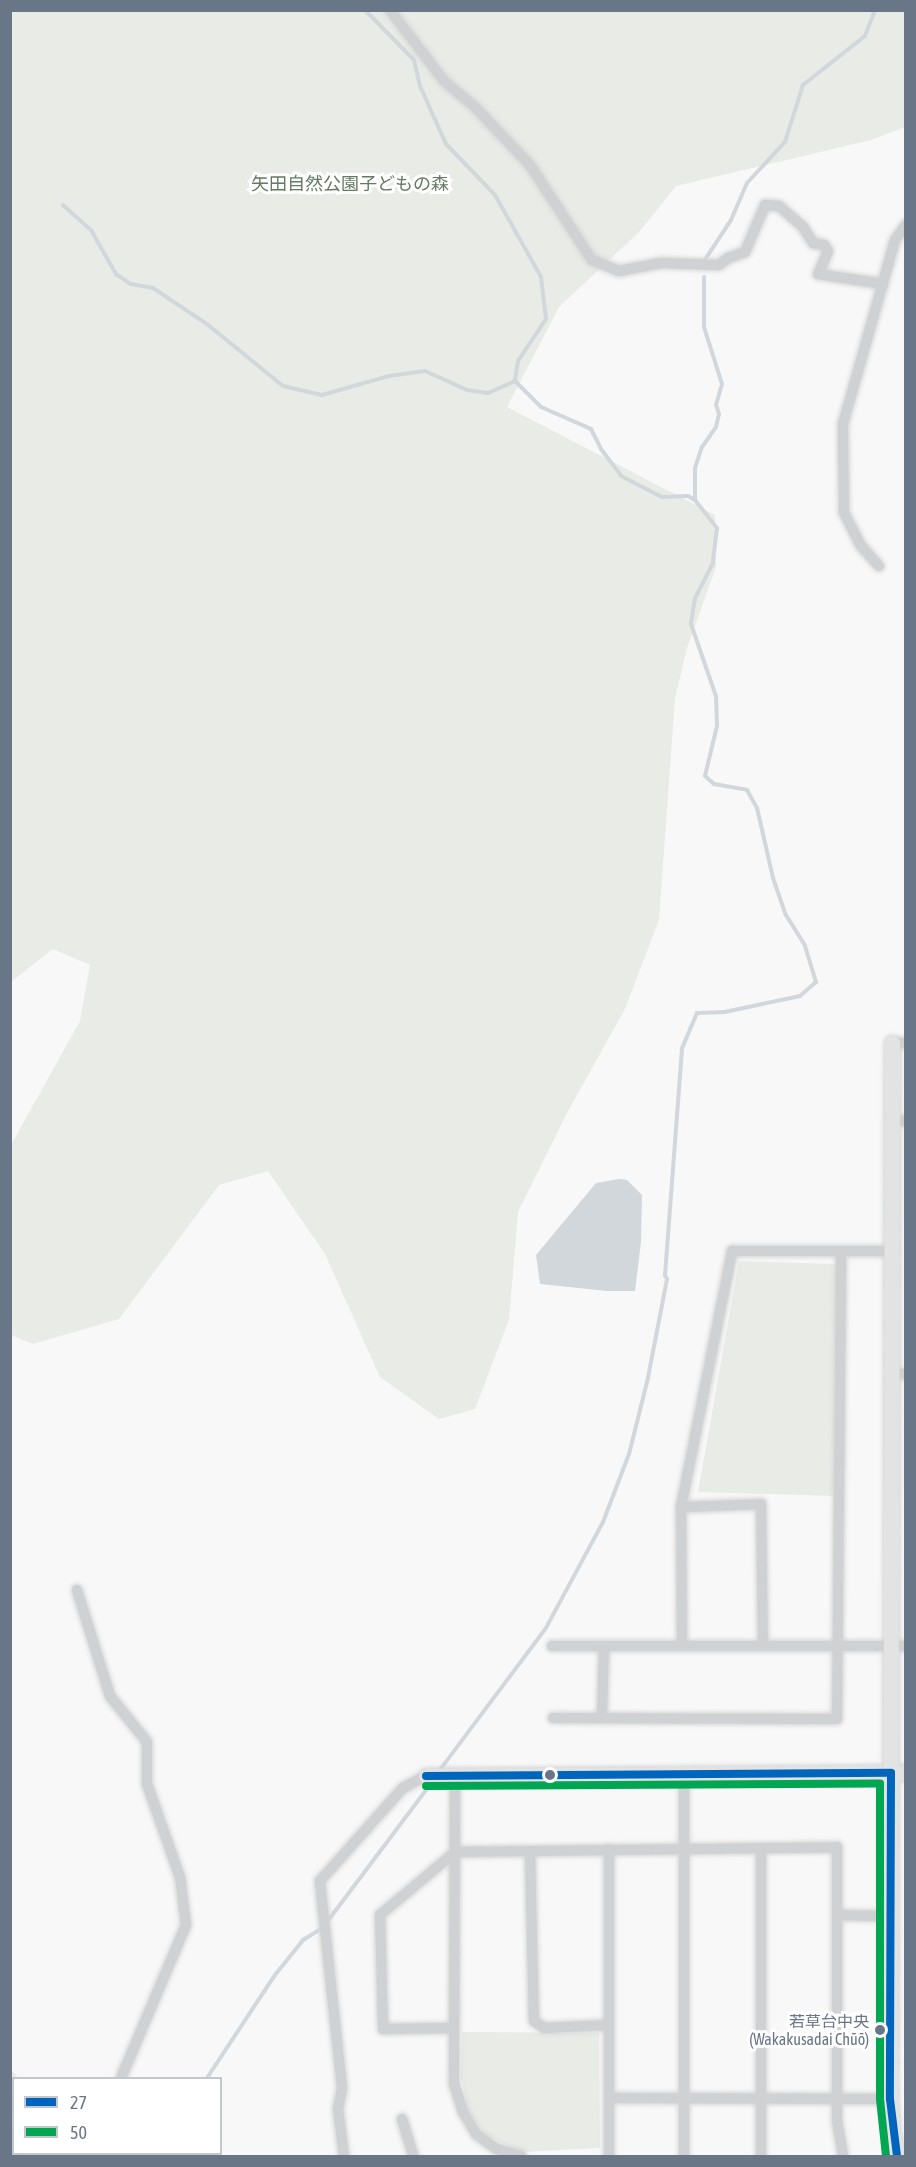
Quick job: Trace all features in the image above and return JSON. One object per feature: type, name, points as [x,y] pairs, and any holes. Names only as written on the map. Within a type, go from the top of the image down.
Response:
[{"type":"street","points":[[390,10],[444,81],[473,105],[530,165],[592,260],[619,271],[661,263],[719,265],[728,258],[745,252],[765,205],[779,206],[803,227],[813,243],[824,245],[828,251],[818,274],[883,284]]},
{"type":"street","points":[[879,566],[861,546],[844,512],[843,424],[895,240],[906,225]]},
{"type":"street","points":[[897,2157],[890,2099],[891,1916],[898,1773],[899,1374],[892,1251],[899,1121],[899,1043]]},
{"type":"street","points":[[682,1646],[681,1507],[732,1251],[892,1251]]},
{"type":"street","points":[[553,1718],[837,1719],[841,1251]]},
{"type":"street","points":[[681,1507],[761,1504],[763,1646]]},
{"type":"street","points":[[77,1590],[110,1696],[147,1742],[147,1784],[180,1876],[186,1925],[122,2077]]},
{"type":"street","points":[[552,1646],[898,1646]]},
{"type":"street","points":[[602,1718],[604,1646]]},
{"type":"street","points":[[344,2157],[338,2109],[342,2088],[320,1881],[404,1788],[426,1776],[455,1775],[898,1773]]},
{"type":"street","points":[[684,1774],[684,2157]]},
{"type":"street","points":[[455,1775],[454,2084],[463,2112],[476,2134],[497,2149],[521,2157]]},
{"type":"street","points":[[761,1848],[761,2157]]},
{"type":"street","points":[[454,2028],[383,2029],[381,1915],[455,1852],[837,1848],[837,2121],[843,2157]]},
{"type":"street","points":[[609,1849],[609,2157]]},
{"type":"street","points":[[530,1851],[534,2021],[544,2028],[609,2025]]},
{"type":"street","points":[[837,1915],[891,1916]]},
{"type":"street","points":[[609,2098],[890,2099]]},
{"type":"street","points":[[402,2119],[413,2157]]},
{"type":"green space","name":"矢田自然公園子どもの森","points":[[10,11],[905,11],[905,127],[871,140],[676,186],[639,232],[559,307],[507,407],[715,515],[716,567],[687,648],[675,698],[659,920],[625,1009],[568,1111],[518,1212],[509,1320],[475,1409],[439,1419],[380,1377],[325,1254],[268,1171],[219,1185],[119,1319],[33,1344],[11,1335],[11,1145],[80,1021],[90,965],[53,949],[11,982]]},
{"type":"green space","points":[[739,1261],[837,1264],[835,1496],[698,1492]]},
{"type":"green space","points":[[462,2032],[599,2033],[600,2148],[521,2152],[485,2135],[468,2111],[461,2076]]},
{"type":"green space","points":[[10,2068],[17,2077],[12,2077],[12,2155],[59,2156],[11,2156]]},
{"type":"shaded area","points":[[627,1180],[642,1195],[641,1242],[635,1291],[607,1291],[540,1284],[536,1255],[596,1183]]},
{"type":"waterway","points":[[365,10],[414,60],[420,86],[446,144],[495,195],[541,277],[546,319],[518,361],[515,381],[541,407],[591,429],[601,449],[621,476],[662,497],[688,496],[695,500],[717,528],[713,563],[695,598],[691,624],[716,696],[717,726],[705,776],[714,784],[747,790],[757,808],[773,878],[786,915],[805,946],[816,982],[800,996],[725,1012],[697,1013],[682,1049],[665,1275],[667,1279],[648,1378],[629,1454],[603,1522],[546,1628],[439,1771]]},
{"type":"waterway","points":[[704,261],[731,220],[747,183],[785,142],[803,85],[865,36],[875,10]]},
{"type":"waterway","points":[[63,205],[91,230],[116,274],[131,284],[153,288],[207,324],[283,386],[322,395],[389,376],[425,371],[467,390],[488,393],[515,381]]},
{"type":"waterway","points":[[695,500],[695,468],[702,447],[716,427],[719,414],[716,405],[722,384],[704,327],[704,277]]},
{"type":"waterway","points":[[327,1922],[432,1782]]},
{"type":"waterway","points":[[208,2077],[275,1975],[303,1940],[322,1928]]},
{"type":"transit line","name":"27","points":[[426,1776],[891,1773],[890,2099],[897,2156]]},
{"type":"transit line","name":"50","points":[[426,1786],[880,1784],[880,2099],[886,2156]]},
{"type":"place","name":"若草台中央 (Wakakusadai Chūō)","points":[[880,2030]]}]
